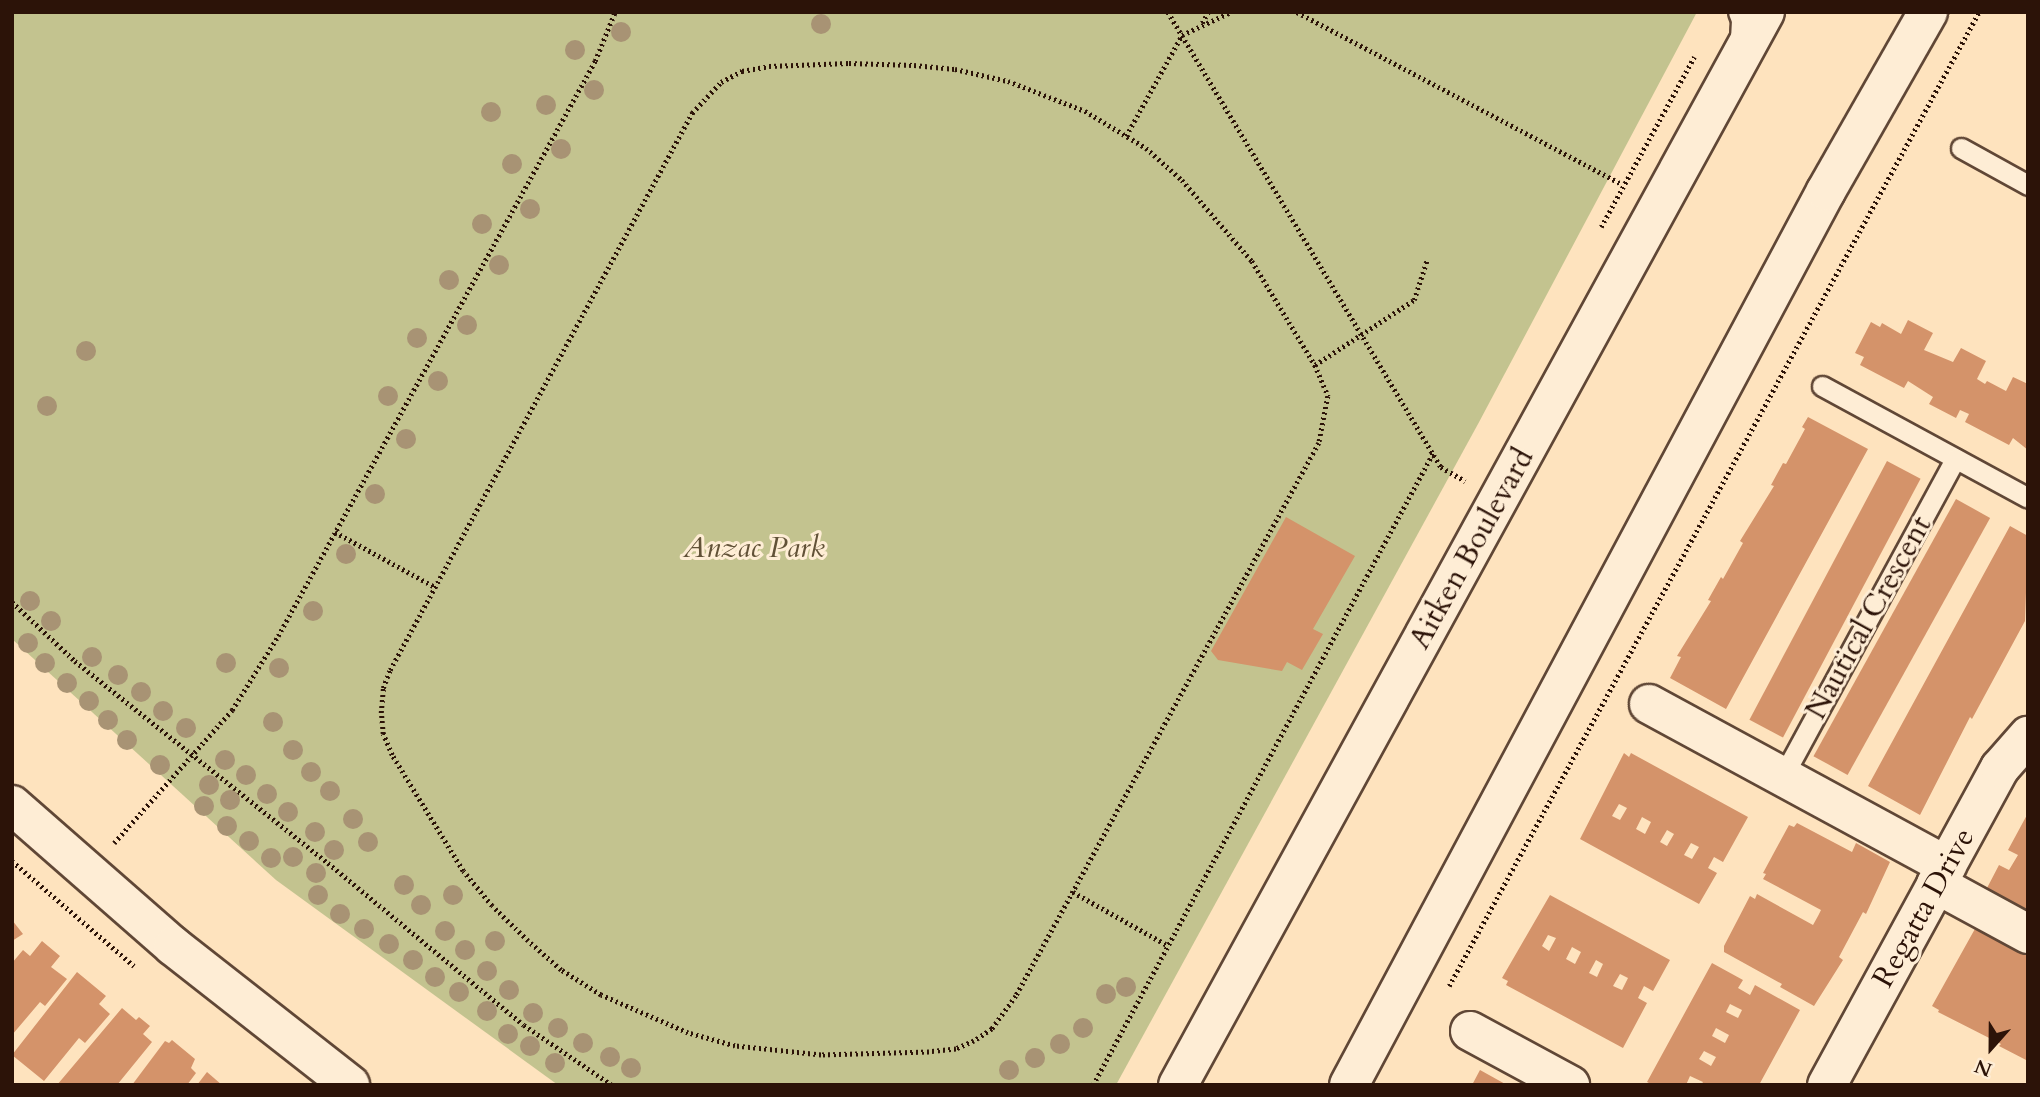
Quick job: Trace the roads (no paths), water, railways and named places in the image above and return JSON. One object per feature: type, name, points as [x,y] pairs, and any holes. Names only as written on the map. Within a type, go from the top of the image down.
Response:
[{"type":"main road","name":"Aitken Boulevard","points":[[1178,1085],[1765,12]]},
{"type":"main road","points":[[1349,1085],[1826,191],[1928,12]]},
{"type":"main road","points":[[1649,704],[1783,776],[1941,875],[2028,934]]},
{"type":"main road","name":"Regatta Drive","points":[[1827,1085],[2000,768],[2028,736]]},
{"type":"main road","points":[[12,805],[87,873],[350,1085]]},
{"type":"main road","points":[[266,1019],[381,1085]]},
{"type":"main road","points":[[1470,1031],[1570,1085]]},
{"type":"lane","points":[[1738,12],[1741,20],[1739,61]]},
{"type":"lane","points":[[1961,148],[2028,185]]},
{"type":"lane","points":[[1822,386],[2028,498]]},
{"type":"lane","name":"Nautical Crescent","points":[[1783,776],[1955,459]]},
{"type":"park label","name":"Anzac Park","points":[[754,548]]}]
